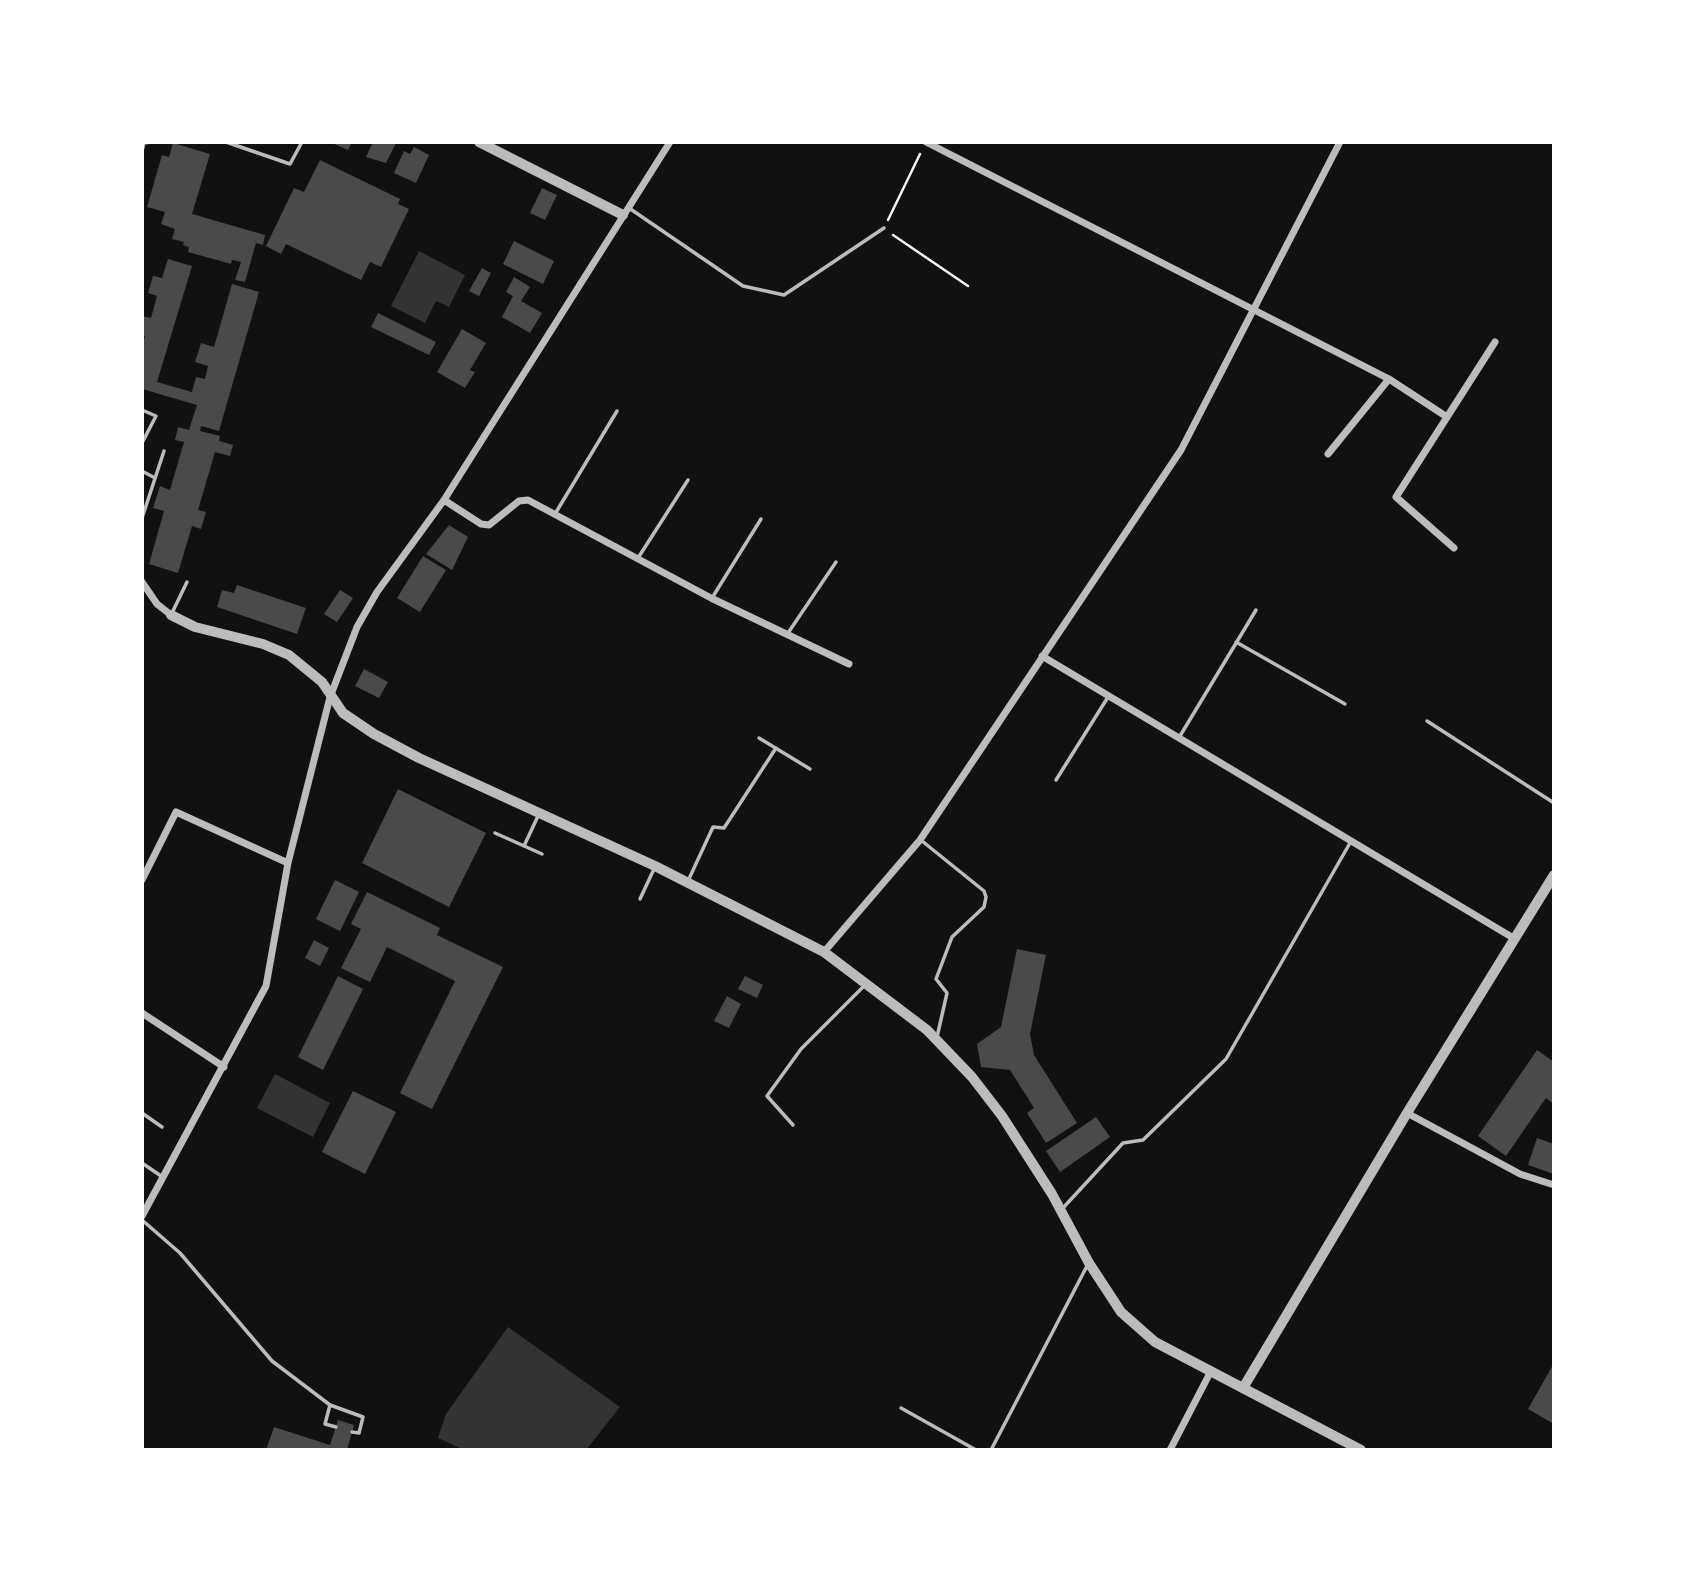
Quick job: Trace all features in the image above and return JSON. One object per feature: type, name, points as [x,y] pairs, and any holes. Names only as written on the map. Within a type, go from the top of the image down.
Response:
[{"type":"street","points":[[479,142],[626,211]]},
{"type":"street","points":[[142,1218],[161,1176],[223,1068],[265,986],[288,863],[330,697],[357,627],[377,592],[444,500],[670,142]]},
{"type":"street","points":[[926,142],[1389,379],[1447,417]]},
{"type":"street","points":[[824,952],[920,840],[1181,450],[1340,142]]},
{"type":"street","points":[[1454,548],[1396,497],[1495,342]]},
{"type":"street","points":[[1328,454],[1389,379]]},
{"type":"street","points":[[444,500],[481,524],[489,525],[519,501],[528,500],[711,598],[849,664]]},
{"type":"street","points":[[142,582],[158,604],[171,615],[195,627],[263,644],[289,655],[322,682],[343,713],[374,734],[539,814],[655,866],[824,952],[936,1040],[1002,1116],[1121,1312],[1154,1342],[1360,1450]]},
{"type":"street","points":[[1042,656],[1515,939]]},
{"type":"street","points":[[142,880],[176,812],[288,863]]},
{"type":"street","points":[[1243,1388],[1407,1112],[1554,875]]},
{"type":"street","points":[[142,1013],[223,1068]]},
{"type":"street","points":[[1407,1112],[1520,1174],[1554,1185]]},
{"type":"street","points":[[1170,1450],[1211,1371]]},
{"type":"lane","points":[[142,151],[144,143],[151,142]]},
{"type":"lane","points":[[226,142],[290,164],[302,142]]},
{"type":"lane","points":[[626,211],[743,286],[784,295],[884,229]]},
{"type":"lane","points":[[142,410],[156,416],[142,443]]},
{"type":"lane","points":[[555,514],[617,411]]},
{"type":"lane","points":[[142,517],[164,451]]},
{"type":"lane","points":[[142,471],[155,478]]},
{"type":"lane","points":[[637,559],[688,480]]},
{"type":"lane","points":[[711,598],[761,520]]},
{"type":"lane","points":[[787,634],[836,562]]},
{"type":"lane","points":[[171,615],[187,582]]},
{"type":"lane","points":[[1178,738],[1255,610]]},
{"type":"lane","points":[[1236,642],[1345,704]]},
{"type":"lane","points":[[1056,780],[1108,697]]},
{"type":"lane","points":[[1427,721],[1554,803]]},
{"type":"lane","points":[[759,738],[810,769]]},
{"type":"lane","points":[[687,883],[713,827],[724,828],[776,748]]},
{"type":"lane","points":[[524,846],[539,814]]},
{"type":"lane","points":[[495,833],[542,854]]},
{"type":"lane","points":[[920,840],[984,891],[986,897],[984,907],[952,937],[936,979],[947,993],[936,1040]]},
{"type":"lane","points":[[1061,1210],[1123,1143],[1143,1140],[1226,1059],[1352,841]]},
{"type":"lane","points":[[640,899],[655,866]]},
{"type":"lane","points":[[793,1125],[767,1096],[802,1049],[866,984]]},
{"type":"lane","points":[[142,1113],[162,1127]]},
{"type":"lane","points":[[142,1163],[161,1176]]},
{"type":"lane","points":[[142,1218],[180,1252],[272,1361],[330,1405],[363,1417],[359,1433],[352,1432]]},
{"type":"lane","points":[[991,1450],[1089,1263]]},
{"type":"lane","points":[[330,1405],[325,1424],[336,1427]]},
{"type":"lane","points":[[901,1408],[976,1450]]},
{"type":"path","points":[[926,142],[884,229],[968,286]]},
{"type":"shaded area","points":[[419,251],[465,275],[449,307],[436,301],[425,323],[391,306]]},
{"type":"shaded area","points":[[275,1074],[330,1103],[313,1137],[257,1108]]},
{"type":"shaded area","points":[[508,1327],[620,1407],[586,1450],[464,1450],[438,1438],[446,1414]]},
{"type":"building","points":[[330,142],[352,142],[348,150]]},
{"type":"building","points":[[373,142],[396,143],[386,163],[366,157]]},
{"type":"building","points":[[173,143],[210,154],[192,214],[265,235],[263,245],[256,243],[245,282],[235,280],[241,262],[232,260],[231,264],[188,252],[189,247],[183,245],[184,242],[172,239],[175,229],[161,224],[165,212],[147,207],[162,155],[169,157]]},
{"type":"building","points":[[414,147],[429,155],[416,183],[394,173],[404,151],[410,154]]},
{"type":"building","points":[[320,160],[400,199],[398,204],[409,209],[381,267],[370,262],[361,280],[286,244],[281,254],[266,246],[294,188],[304,192]]},
{"type":"building","points":[[542,188],[557,195],[545,220],[530,213]]},
{"type":"building","points":[[514,241],[554,261],[543,284],[503,264]]},
{"type":"building","points":[[168,259],[192,266],[157,382],[192,392],[196,377],[205,379],[208,366],[195,362],[201,343],[214,347],[232,284],[259,292],[219,431],[201,426],[200,431],[220,436],[219,441],[233,445],[230,456],[215,452],[198,510],[206,512],[201,529],[192,526],[178,573],[149,564],[164,511],[153,508],[160,486],[170,490],[184,442],[175,440],[178,427],[189,430],[197,405],[142,389],[142,346],[145,336],[142,335],[142,316],[151,318],[157,296],[148,293],[153,276],[162,278]]},
{"type":"building","points":[[482,268],[491,273],[479,296],[469,291]]},
{"type":"building","points":[[514,277],[530,287],[521,301],[542,313],[530,333],[502,317],[513,296],[506,292]]},
{"type":"building","points":[[378,313],[436,342],[429,355],[371,327]]},
{"type":"building","points":[[462,329],[486,343],[470,370],[475,372],[465,388],[437,372]]},
{"type":"building","points":[[449,525],[468,537],[452,570],[426,554]]},
{"type":"building","points":[[423,556],[446,570],[420,612],[397,598]]},
{"type":"building","points":[[237,585],[306,608],[297,634],[217,607],[222,590],[234,593]]},
{"type":"building","points":[[340,590],[353,598],[337,622],[324,614]]},
{"type":"building","points":[[364,669],[388,682],[379,698],[355,686]]},
{"type":"building","points":[[398,789],[486,833],[449,907],[362,863]]},
{"type":"building","points":[[335,880],[359,892],[340,931],[316,919]]},
{"type":"building","points":[[367,892],[440,928],[437,935],[503,967],[432,1109],[400,1093],[455,981],[387,947],[370,982],[341,968],[361,929],[351,924]]},
{"type":"building","points":[[314,940],[329,948],[320,966],[305,958]]},
{"type":"building","points":[[1017,949],[1046,955],[1030,1034],[1034,1055],[1077,1123],[1046,1143],[1027,1113],[1034,1108],[1010,1070],[981,1067],[977,1044],[1001,1027]]},
{"type":"building","points":[[338,976],[363,989],[323,1070],[298,1057]]},
{"type":"building","points":[[745,976],[763,985],[757,998],[738,989]]},
{"type":"building","points":[[727,996],[741,1004],[729,1028],[714,1021]]},
{"type":"building","points":[[1537,1050],[1554,1062],[1554,1104],[1546,1098],[1506,1156],[1478,1136]]},
{"type":"building","points":[[353,1091],[396,1112],[365,1174],[322,1152]]},
{"type":"building","points":[[1096,1117],[1110,1137],[1060,1172],[1046,1151]]},
{"type":"building","points":[[1537,1138],[1554,1144],[1554,1174],[1528,1165]]},
{"type":"building","points":[[1554,1363],[1554,1424],[1528,1409]]},
{"type":"building","points":[[338,1420],[354,1425],[347,1450],[266,1450],[274,1427],[330,1445]]}]
